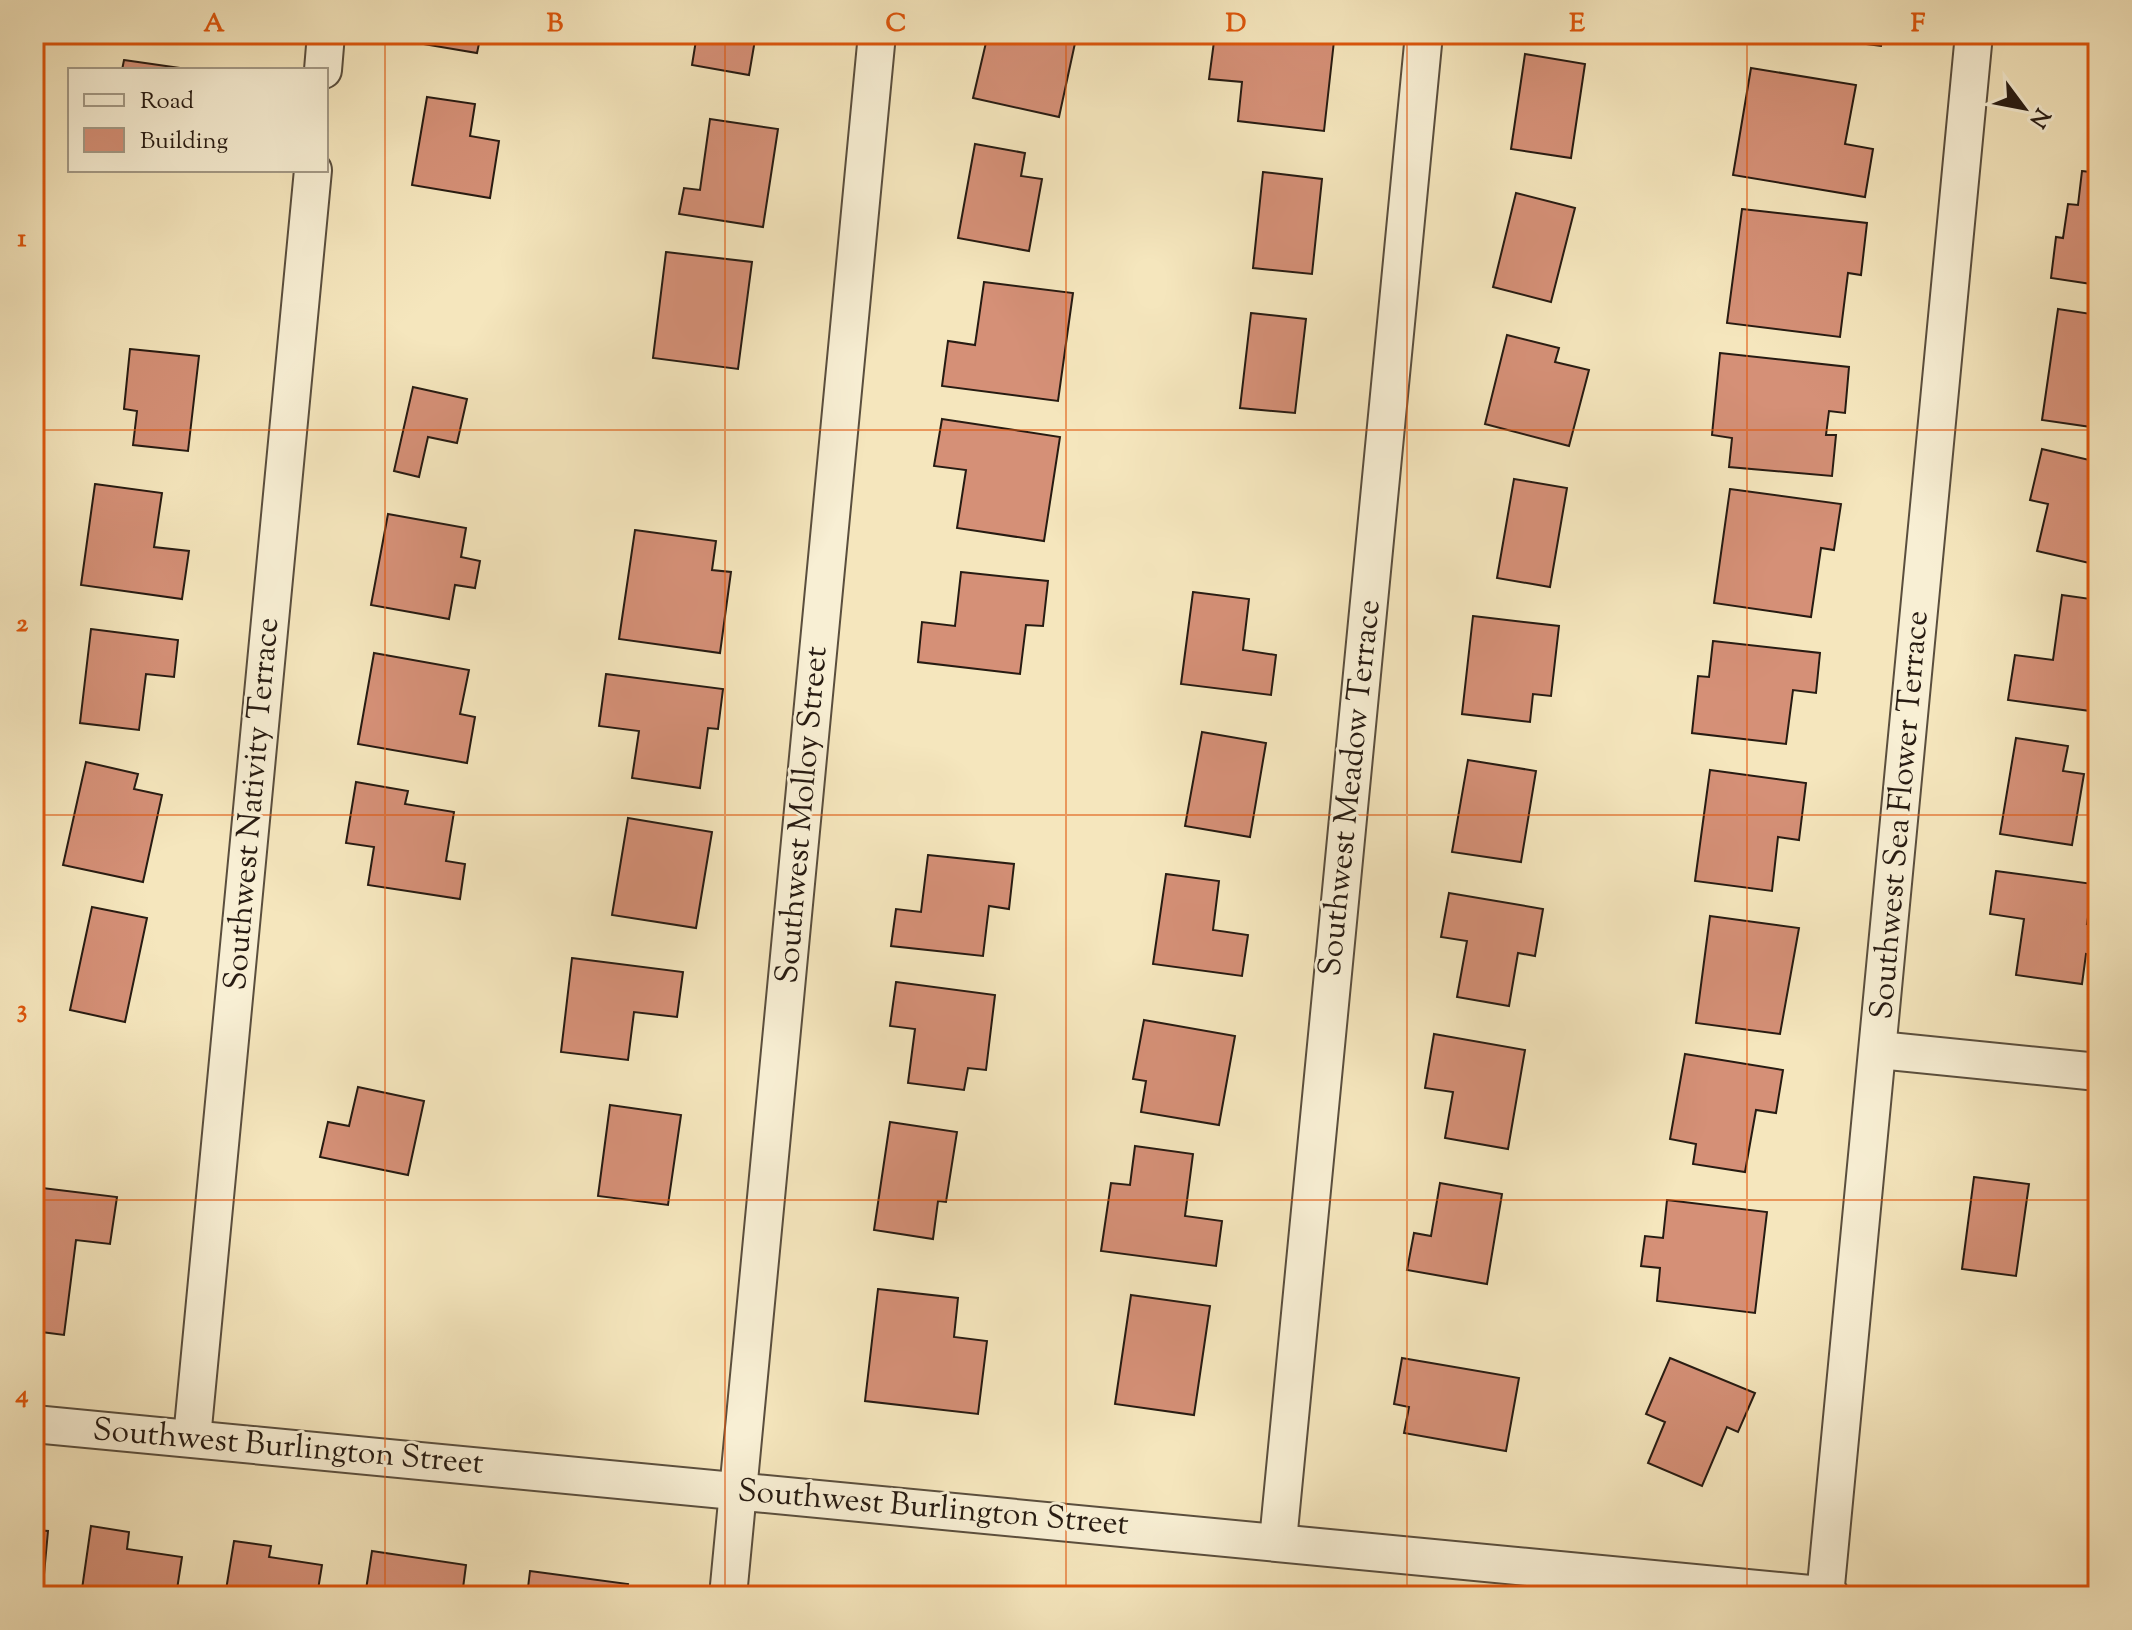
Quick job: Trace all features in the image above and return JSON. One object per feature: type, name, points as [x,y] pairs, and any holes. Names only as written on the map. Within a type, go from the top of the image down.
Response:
[{"type":"street","points":[[323,68],[326,34]]},
{"type":"street","name":"Southwest Molloy Street","points":[[728,1596],[877,34]]},
{"type":"street","name":"Southwest Meadow Terrace","points":[[1278,1541],[1424,34]]},
{"type":"street","name":"Southwest Sea Flower Terrace","points":[[1827,1596],[1974,34]]},
{"type":"street","name":"Southwest Nativity Terrace","points":[[192,1438],[313,172]]},
{"type":"street","points":[[1879,1050],[2098,1072]]},
{"type":"street","name":"Southwest Burlington Street","points":[[34,1424],[1827,1596]]},
{"type":"building","points":[[424,34],[481,34],[477,53],[423,44]]},
{"type":"building","points":[[697,34],[756,34],[749,75],[692,65]]},
{"type":"building","points":[[988,34],[1077,34],[1059,117],[973,98]]},
{"type":"building","points":[[1215,34],[1268,34],[1334,41],[1324,131],[1238,121],[1242,82],[1209,79]]},
{"type":"building","points":[[1827,34],[1883,34],[1881,46],[1826,39]]},
{"type":"building","points":[[1525,54],[1585,64],[1571,158],[1511,149]]},
{"type":"building","points":[[124,60],[180,68],[122,68]]},
{"type":"building","points":[[1751,68],[1856,85],[1845,144],[1873,149],[1865,197],[1733,175]]},
{"type":"building","points":[[427,97],[475,104],[470,136],[499,141],[490,198],[412,185]]},
{"type":"building","points":[[710,119],[778,129],[763,227],[679,214],[684,188],[700,190]]},
{"type":"building","points":[[975,144],[1025,153],[1021,176],[1042,179],[1029,251],[958,238]]},
{"type":"building","points":[[2082,171],[2098,173],[2098,285],[2051,278],[2056,237],[2063,238],[2068,204],[2078,205]]},
{"type":"building","points":[[1263,172],[1322,179],[1312,274],[1253,268]]},
{"type":"building","points":[[1516,193],[1575,208],[1551,302],[1493,287]]},
{"type":"building","points":[[1742,209],[1867,223],[1861,275],[1848,273],[1840,337],[1727,323]]},
{"type":"building","points":[[666,252],[752,262],[738,369],[653,358]]},
{"type":"building","points":[[984,282],[1073,293],[1058,401],[942,386],[948,341],[975,345]]},
{"type":"building","points":[[2058,309],[2098,315],[2098,428],[2042,420]]},
{"type":"building","points":[[1251,313],[1306,319],[1295,413],[1240,408]]},
{"type":"building","points":[[1507,335],[1559,348],[1555,362],[1589,370],[1569,446],[1485,424]]},
{"type":"building","points":[[130,349],[199,356],[188,451],[133,445],[137,411],[124,409]]},
{"type":"building","points":[[1720,353],[1849,367],[1845,413],[1829,411],[1826,435],[1836,435],[1832,476],[1729,467],[1732,438],[1712,435]]},
{"type":"building","points":[[413,387],[467,399],[457,443],[428,437],[419,477],[394,471]]},
{"type":"building","points":[[942,419],[1060,437],[1044,541],[957,528],[966,470],[934,466]]},
{"type":"building","points":[[2042,449],[2098,462],[2098,565],[2037,551],[2048,504],[2030,500]]},
{"type":"building","points":[[1514,479],[1567,488],[1550,587],[1497,578]]},
{"type":"building","points":[[95,484],[162,493],[154,547],[189,551],[182,599],[81,585]]},
{"type":"building","points":[[1730,489],[1841,504],[1834,550],[1821,548],[1811,617],[1714,603]]},
{"type":"building","points":[[388,514],[466,528],[461,557],[480,561],[475,588],[455,585],[449,619],[371,605]]},
{"type":"building","points":[[635,530],[716,541],[712,570],[731,572],[720,653],[619,639]]},
{"type":"building","points":[[961,572],[1048,581],[1043,626],[1026,625],[1020,674],[918,662],[922,622],[955,626]]},
{"type":"building","points":[[1193,592],[1249,599],[1243,650],[1276,655],[1271,695],[1181,684]]},
{"type":"building","points":[[2062,595],[2098,600],[2098,712],[2008,700],[2015,655],[2053,660]]},
{"type":"building","points":[[1473,616],[1559,626],[1551,696],[1533,694],[1530,722],[1462,714]]},
{"type":"building","points":[[91,629],[178,640],[174,677],[146,674],[139,730],[80,723]]},
{"type":"building","points":[[1713,641],[1820,653],[1816,693],[1793,690],[1786,744],[1692,733],[1698,676],[1709,677]]},
{"type":"building","points":[[374,653],[469,670],[460,714],[475,717],[467,763],[358,744]]},
{"type":"building","points":[[606,674],[723,689],[718,729],[708,728],[700,788],[632,778],[639,731],[599,726]]},
{"type":"building","points":[[1202,732],[1266,743],[1250,837],[1185,826]]},
{"type":"building","points":[[2016,738],[2068,746],[2063,771],[2084,774],[2072,845],[2000,834]]},
{"type":"building","points":[[1468,760],[1536,771],[1521,862],[1452,852]]},
{"type":"building","points":[[86,762],[138,774],[134,789],[162,795],[143,882],[63,865]]},
{"type":"building","points":[[1710,770],[1806,783],[1799,840],[1778,837],[1772,891],[1695,881]]},
{"type":"building","points":[[356,782],[408,791],[405,804],[454,812],[446,861],[465,864],[460,899],[368,885],[374,847],[346,843]]},
{"type":"building","points":[[628,818],[712,832],[696,928],[612,915]]},
{"type":"building","points":[[928,855],[1014,864],[1009,909],[989,906],[983,956],[891,946],[896,909],[921,912]]},
{"type":"building","points":[[1996,871],[2093,884],[2087,924],[2098,925],[2098,956],[2086,954],[2082,984],[2016,975],[2024,919],[1990,914]]},
{"type":"building","points":[[1166,874],[1219,881],[1213,930],[1248,935],[1242,976],[1153,964]]},
{"type":"building","points":[[1449,893],[1543,909],[1535,956],[1518,953],[1509,1006],[1457,997],[1467,941],[1441,937]]},
{"type":"building","points":[[92,907],[147,918],[125,1022],[70,1010]]},
{"type":"building","points":[[1710,916],[1799,928],[1780,1034],[1696,1023]]},
{"type":"building","points":[[572,958],[683,972],[677,1017],[634,1012],[628,1060],[561,1052]]},
{"type":"building","points":[[896,982],[995,995],[986,1070],[968,1068],[964,1090],[908,1083],[915,1029],[890,1026]]},
{"type":"building","points":[[1144,1020],[1235,1036],[1219,1125],[1141,1112],[1146,1081],[1133,1079]]},
{"type":"building","points":[[1434,1034],[1525,1050],[1508,1149],[1445,1138],[1453,1092],[1425,1088]]},
{"type":"building","points":[[1685,1054],[1783,1070],[1776,1113],[1756,1110],[1745,1172],[1693,1164],[1696,1144],[1670,1139]]},
{"type":"building","points":[[358,1087],[424,1101],[408,1175],[320,1157],[328,1122],[349,1126]]},
{"type":"building","points":[[610,1105],[681,1115],[668,1205],[598,1196]]},
{"type":"building","points":[[890,1122],[957,1132],[946,1202],[938,1201],[933,1239],[874,1230]]},
{"type":"building","points":[[1135,1146],[1193,1154],[1185,1216],[1222,1221],[1216,1266],[1101,1251],[1111,1183],[1130,1185]]},
{"type":"building","points":[[1974,1177],[2029,1184],[2016,1276],[1962,1269]]},
{"type":"building","points":[[1440,1183],[1502,1194],[1487,1284],[1407,1270],[1414,1233],[1431,1236]]},
{"type":"building","points":[[34,1187],[117,1197],[110,1244],[76,1240],[64,1335],[34,1331]]},
{"type":"building","points":[[1667,1200],[1767,1212],[1755,1313],[1657,1301],[1660,1268],[1641,1266],[1645,1236],[1663,1238]]},
{"type":"building","points":[[878,1289],[958,1298],[954,1337],[987,1341],[978,1414],[865,1401]]},
{"type":"building","points":[[1131,1295],[1210,1306],[1194,1415],[1115,1404]]},
{"type":"building","points":[[1402,1358],[1519,1378],[1506,1451],[1404,1433],[1409,1407],[1394,1404]]},
{"type":"building","points":[[1670,1358],[1755,1393],[1738,1432],[1727,1427],[1702,1486],[1648,1463],[1665,1422],[1646,1414]]},
{"type":"building","points":[[91,1526],[129,1532],[127,1549],[182,1557],[176,1596],[81,1596]]},
{"type":"building","points":[[34,1530],[48,1531],[42,1596],[34,1596]]},
{"type":"building","points":[[234,1541],[271,1546],[269,1557],[322,1565],[317,1596],[225,1596]]},
{"type":"building","points":[[372,1551],[466,1565],[462,1596],[365,1596]]},
{"type":"building","points":[[530,1571],[628,1584],[626,1596],[527,1596]]}]
